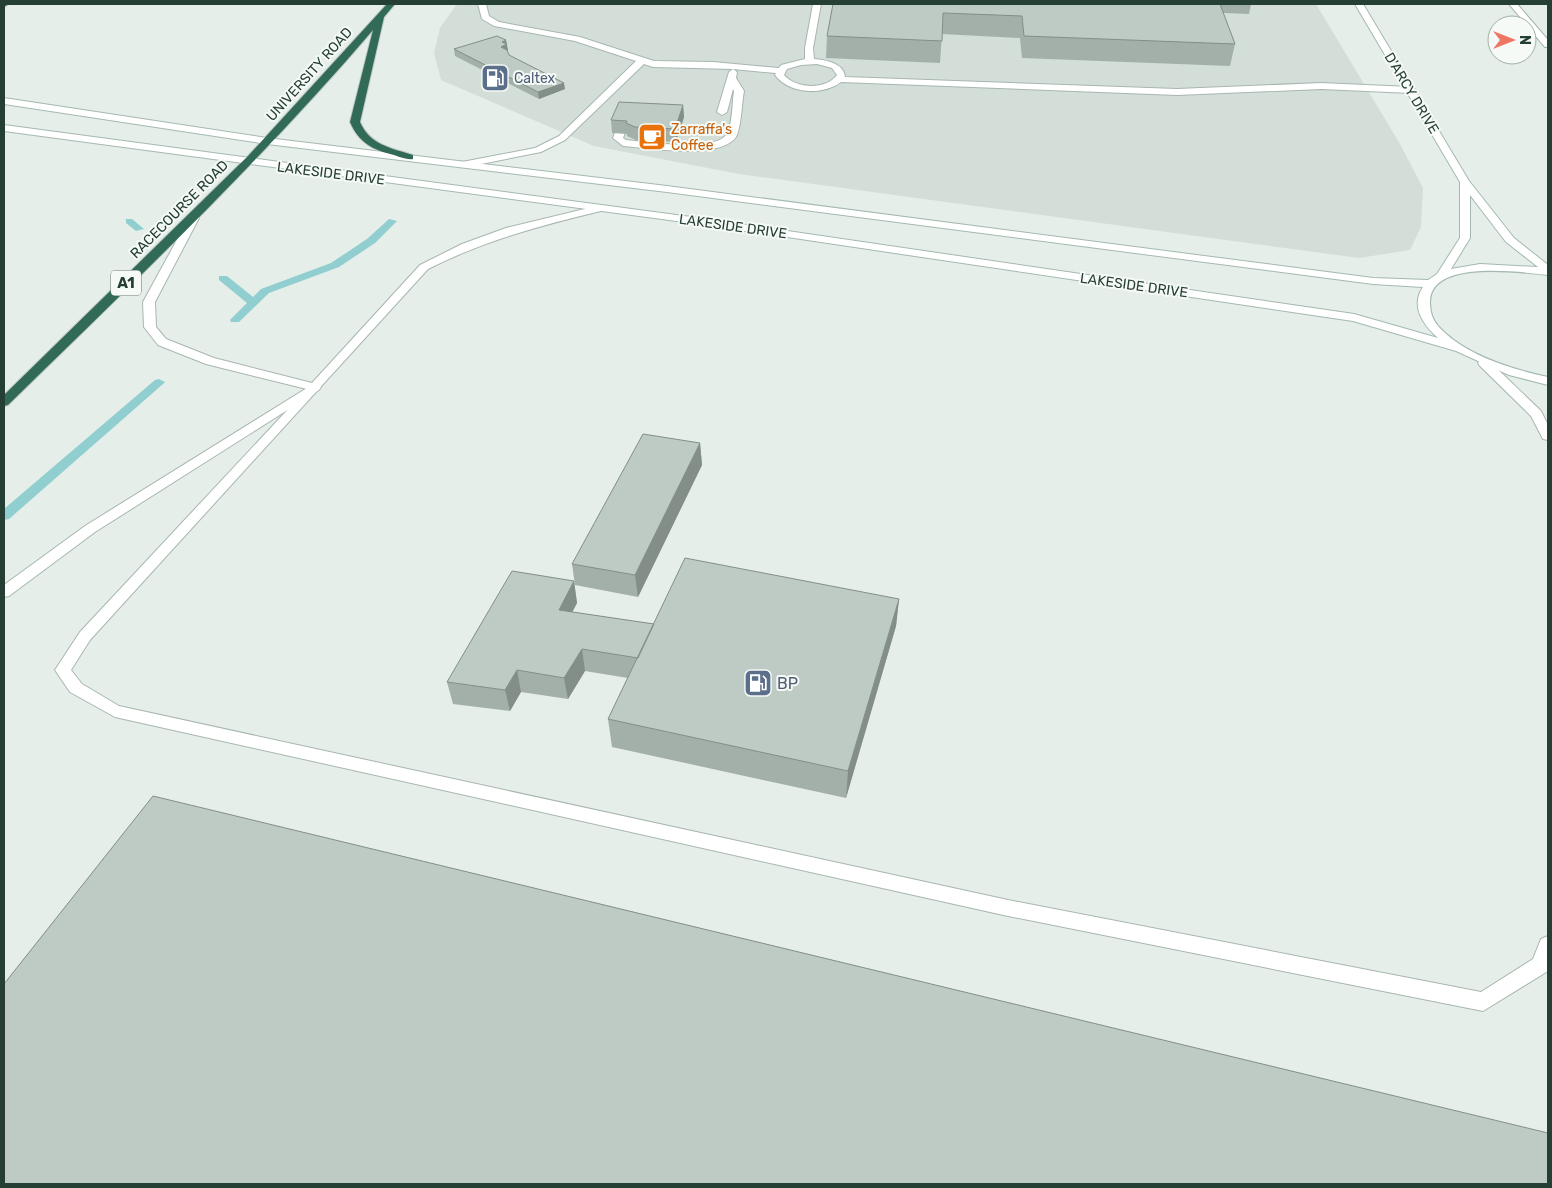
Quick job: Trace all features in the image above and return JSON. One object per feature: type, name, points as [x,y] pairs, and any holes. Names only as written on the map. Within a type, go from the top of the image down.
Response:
[{"type":"highway","name":"UNIVERSITY ROAD","points":[[246,162],[391,4]]},
{"type":"highway","points":[[381,16],[355,122],[359,135],[372,145],[410,157]]},
{"type":"highway","name":"RACECOURSE ROAD","points":[[4,402],[194,218],[246,162]]},
{"type":"street","points":[[482,4],[485,17],[497,24],[577,39],[653,64],[734,66],[780,71],[791,64],[810,62],[836,67],[842,75],[840,79]]},
{"type":"street","points":[[810,62],[809,48],[817,4]]},
{"type":"street","name":"D'ARCY DRIVE","points":[[1359,4],[1465,182],[1510,240],[1548,271]]},
{"type":"street","points":[[1513,4],[1548,45]]},
{"type":"street","points":[[466,164],[538,150],[562,138],[642,61]]},
{"type":"street","points":[[722,112],[734,66]]},
{"type":"street","points":[[780,71],[781,79],[787,83],[806,88],[827,86],[840,79],[1177,92],[1214,92],[1320,86],[1411,90]]},
{"type":"street","points":[[631,108],[618,135],[623,143],[699,148],[717,146],[724,143],[732,135],[739,91],[731,78]]},
{"type":"street","name":"LAKESIDE DRIVE","points":[[4,102],[267,140],[1373,281],[1436,280]]},
{"type":"street","name":"LAKESIDE DRIVE","points":[[4,128],[246,162],[601,208],[1354,318],[1458,348]]},
{"type":"street","points":[[1465,182],[1465,238],[1424,294],[1424,307],[1429,320],[1440,334],[1458,348],[1484,363],[1528,378],[1548,381]]},
{"type":"street","points":[[601,208],[527,224],[445,255],[424,267],[85,636],[63,670],[76,688],[115,711],[1008,908],[1483,1002],[1541,965],[1548,945]]},
{"type":"street","points":[[194,218],[149,302],[150,327],[162,342],[210,361],[315,387]]},
{"type":"street","points":[[1436,280],[1470,268],[1509,266],[1548,271]]},
{"type":"street","points":[[1484,363],[1536,414],[1548,436]]},
{"type":"street","points":[[4,592],[90,529],[315,387]]},
{"type":"shaded area","points":[[457,4],[1316,4],[1400,144],[1423,188],[1421,227],[1410,250],[1359,258],[739,174],[594,146],[441,80],[434,53],[440,28]]},
{"type":"building","points":[[833,4],[1220,4],[1235,44],[1024,36],[1022,16],[943,13],[942,41],[827,36]]},
{"type":"building","points":[[497,36],[506,40],[502,42],[507,44],[501,47],[507,50],[509,55],[564,83],[538,92],[454,49]]},
{"type":"building","points":[[619,102],[683,105],[675,129],[635,127],[626,123],[627,121],[611,120]]},
{"type":"building","points":[[643,434],[700,443],[635,575],[572,564]]},
{"type":"building","points":[[685,558],[899,599],[848,771],[608,719]]},
{"type":"building","points":[[512,571],[574,581],[559,610],[654,624],[638,658],[582,649],[564,678],[517,670],[505,690],[447,682]]},
{"type":"building","points":[[153,796],[1548,1133],[1548,1184],[4,1184],[4,984]]},
{"type":"waterway","points":[[129,221],[139,229]]},
{"type":"waterway","points":[[253,303],[265,291],[335,265],[371,241],[392,221]]},
{"type":"waterway","points":[[223,278],[253,303]]},
{"type":"waterway","points":[[235,320],[253,303]]},
{"type":"waterway","points":[[4,516],[159,382]]},
{"type":"place","name":"Caltex","points":[[495,78]]},
{"type":"place","name":"Zarraffa's Coffee","points":[[652,137]]},
{"type":"place","name":"BP","points":[[758,683]]}]
